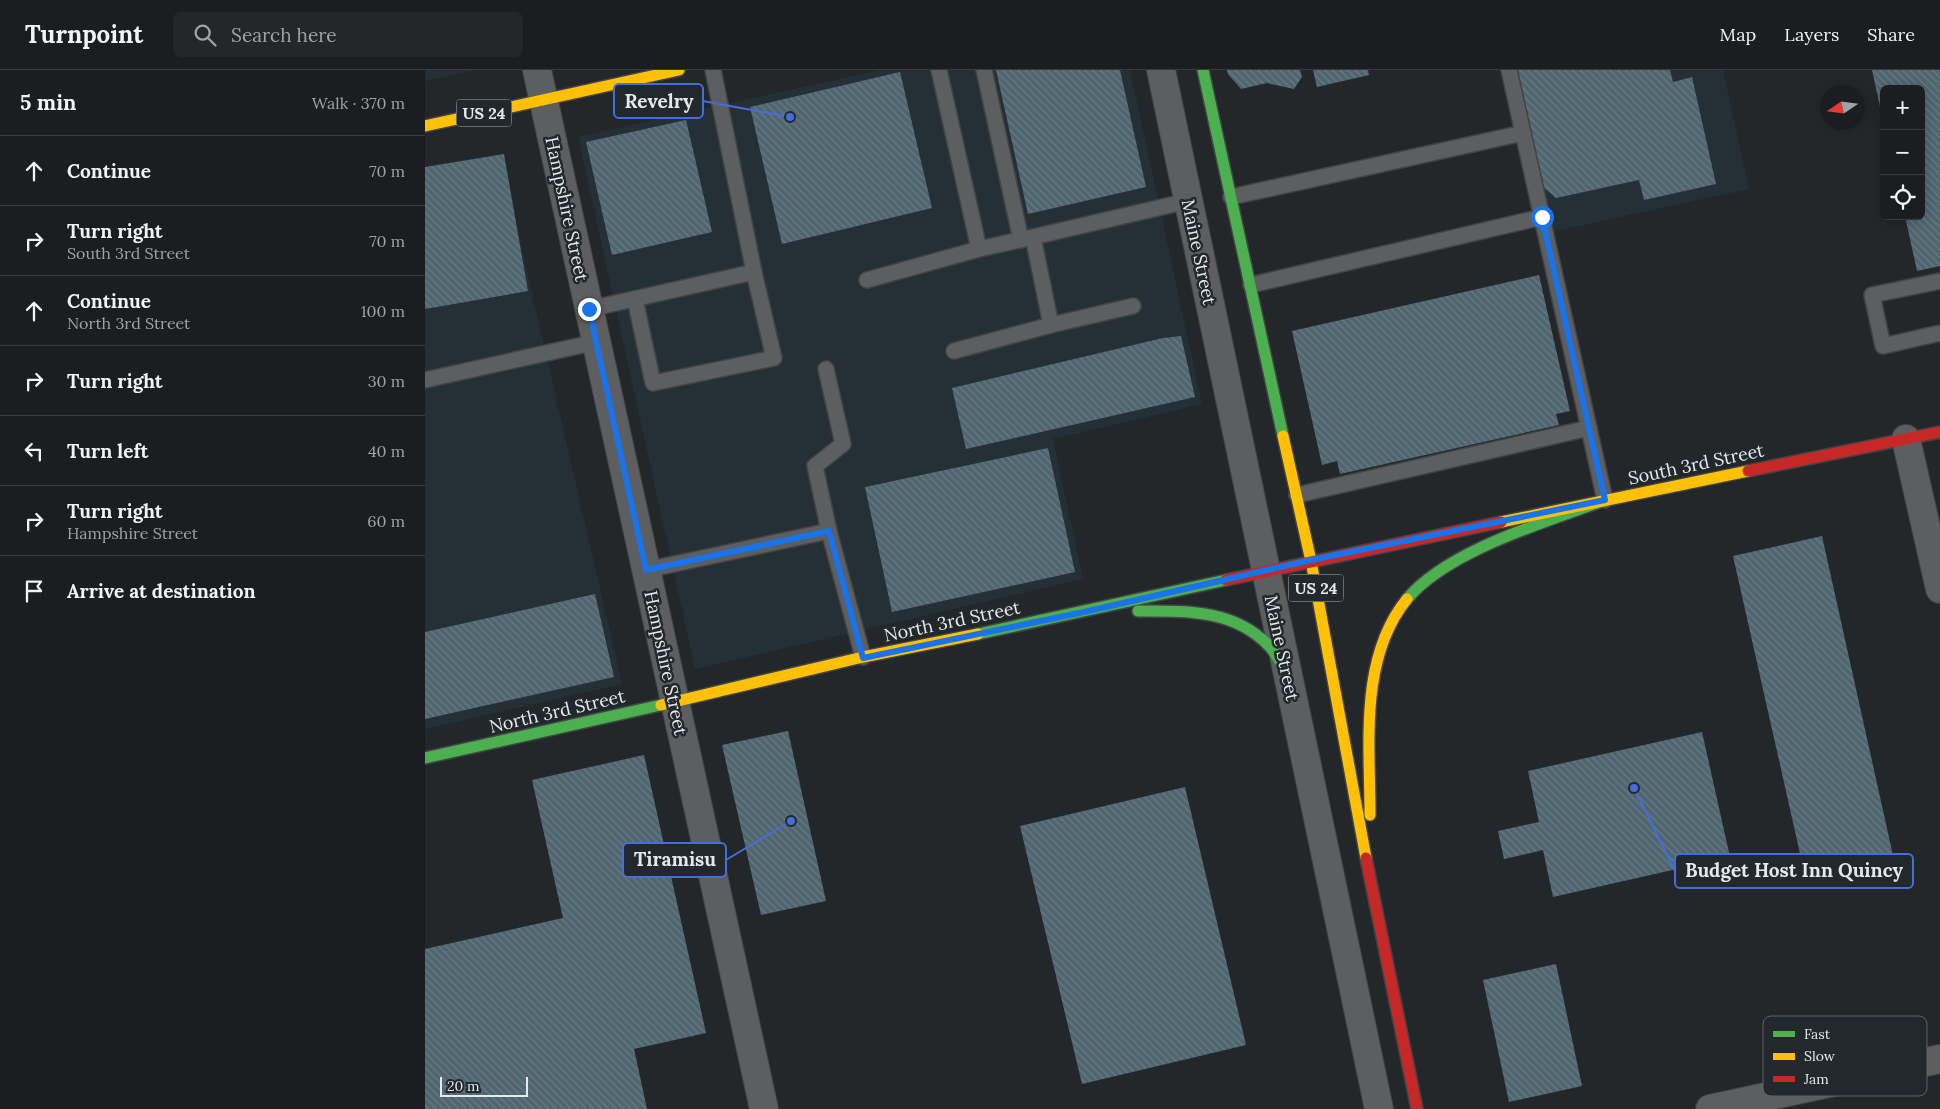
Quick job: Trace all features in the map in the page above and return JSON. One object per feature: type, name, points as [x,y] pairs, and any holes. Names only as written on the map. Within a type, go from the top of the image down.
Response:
[{"type":"main road","name":"US 24","points":[[425,126],[679,70]]},
{"type":"main road","name":"US 24","points":[[1203,70],[1311,560],[1375,909],[1417,1109]]},
{"type":"main road","name":"South 3rd Street","points":[[1311,560],[1940,432]]},
{"type":"main road","points":[[1375,909],[1370,814],[1370,726],[1375,670],[1383,640],[1397,612],[1416,589],[1440,571],[1493,543],[1605,500]]},
{"type":"main road","name":"North 3rd Street","points":[[425,758],[863,658],[1084,612],[1311,560]]},
{"type":"main road","points":[[1084,612],[1195,611],[1223,616],[1247,626],[1270,647],[1287,673]]},
{"type":"street","name":"Hampshire Street","points":[[537,70],[764,1109]]},
{"type":"street","name":"Maine Street","points":[[1161,70],[1379,1109]]},
{"type":"street","points":[[1906,439],[1940,589]]},
{"type":"street","points":[[1927,1061],[1940,1058]]},
{"type":"street","points":[[1710,1109],[1769,1096]]},
{"type":"lane","points":[[635,299],[653,384],[774,358],[713,70]]},
{"type":"lane","points":[[939,70],[979,249]]},
{"type":"lane","points":[[984,70],[1051,325]]},
{"type":"lane","points":[[1509,70],[1605,500]]},
{"type":"lane","points":[[1231,198],[1523,134]]},
{"type":"lane","points":[[867,280],[979,249],[1188,201]]},
{"type":"lane","points":[[1251,285],[1542,217]]},
{"type":"lane","points":[[589,309],[755,272]]},
{"type":"lane","points":[[1940,282],[1873,295],[1883,346],[1940,333]]},
{"type":"lane","points":[[954,351],[1051,325],[1133,306]]},
{"type":"lane","points":[[425,380],[596,342]]},
{"type":"lane","points":[[826,369],[843,444],[815,466],[829,531],[863,658]]},
{"type":"lane","points":[[1297,495],[1589,428]]},
{"type":"lane","points":[[646,570],[829,531]]},
{"type":"shaded area","points":[[425,70],[475,70],[425,81]]},
{"type":"shaded area","points":[[880,70],[1130,70],[1202,404],[1053,439],[1083,579],[695,669],[578,137]]},
{"type":"shaded area","points":[[1516,70],[1723,70],[1749,189],[1551,232]]},
{"type":"shaded area","points":[[500,154],[622,684],[425,729],[425,171]]},
{"type":"building","points":[[996,70],[1120,70],[1146,187],[1028,214]]},
{"type":"building","points":[[1227,70],[1300,70],[1302,77],[1294,89],[1267,83],[1241,89],[1228,74]]},
{"type":"building","points":[[1313,70],[1368,70],[1369,75],[1317,87]]},
{"type":"building","points":[[1516,70],[1670,70],[1673,82],[1692,77],[1716,184],[1644,200],[1639,180],[1556,198],[1542,186]]},
{"type":"building","points":[[1872,70],[1940,70],[1940,266],[1917,271],[1906,220],[1925,220],[1925,85],[1880,85],[1880,106]]},
{"type":"building","points":[[900,72],[932,208],[782,244],[750,107]]},
{"type":"building","points":[[686,120],[712,232],[612,255],[586,142]]},
{"type":"building","points":[[504,154],[528,291],[425,309],[425,167]]},
{"type":"building","points":[[1539,275],[1570,411],[1556,414],[1559,425],[1340,474],[1337,461],[1322,465],[1292,331]]},
{"type":"building","points":[[1181,336],[1195,397],[966,449],[952,388],[1163,338]]},
{"type":"building","points":[[1048,448],[1075,572],[892,612],[865,487]]},
{"type":"building","points":[[1822,536],[1896,869],[1808,889],[1733,556]]},
{"type":"building","points":[[595,594],[614,677],[425,719],[425,632]]},
{"type":"building","points":[[788,731],[826,901],[761,915],[722,745]]},
{"type":"building","points":[[1702,732],[1730,857],[1553,897],[1543,850],[1504,859],[1498,831],[1539,822],[1528,771]]},
{"type":"building","points":[[644,755],[706,1033],[634,1049],[647,1109],[425,1109],[425,949],[563,918],[532,780]]},
{"type":"building","points":[[1185,787],[1246,1045],[1082,1084],[1020,826]]},
{"type":"building","points":[[1556,964],[1582,1086],[1509,1102],[1483,980]]},
{"type":"traffic: fast","points":[[1203,70],[1283,436]]},
{"type":"traffic: fast","points":[[1407,599],[1425,582],[1447,566],[1472,552],[1527,528],[1605,500]]},
{"type":"traffic: fast","points":[[978,634],[1226,580]]},
{"type":"traffic: fast","points":[[1138,611],[1192,612],[1226,619],[1241,625],[1270,647],[1287,673]]},
{"type":"traffic: fast","points":[[425,758],[661,705]]},
{"type":"traffic: slow","points":[[425,126],[679,70]]},
{"type":"traffic: slow","points":[[1283,436],[1311,561],[1366,858]]},
{"type":"traffic: slow","points":[[1501,522],[1748,471]]},
{"type":"traffic: slow","points":[[1370,815],[1369,731],[1374,675],[1381,648],[1392,622],[1407,599]]},
{"type":"traffic: slow","points":[[661,705],[863,657],[978,634]]},
{"type":"traffic: jam","points":[[1748,471],[1940,432]]},
{"type":"traffic: jam","points":[[1226,580],[1501,522]]},
{"type":"traffic: jam","points":[[1366,858],[1417,1109]]},
{"type":"place","name":"Revelry","points":[[790,117]]},
{"type":"place","name":"Budget Host Inn Quincy","points":[[1634,788]]},
{"type":"place","name":"Tiramisu","points":[[791,821]]},
{"type":"route","points":[[589,309],[646,570],[829,531],[863,658],[1084,612],[1311,560],[1605,500],[1542,217]]}]
